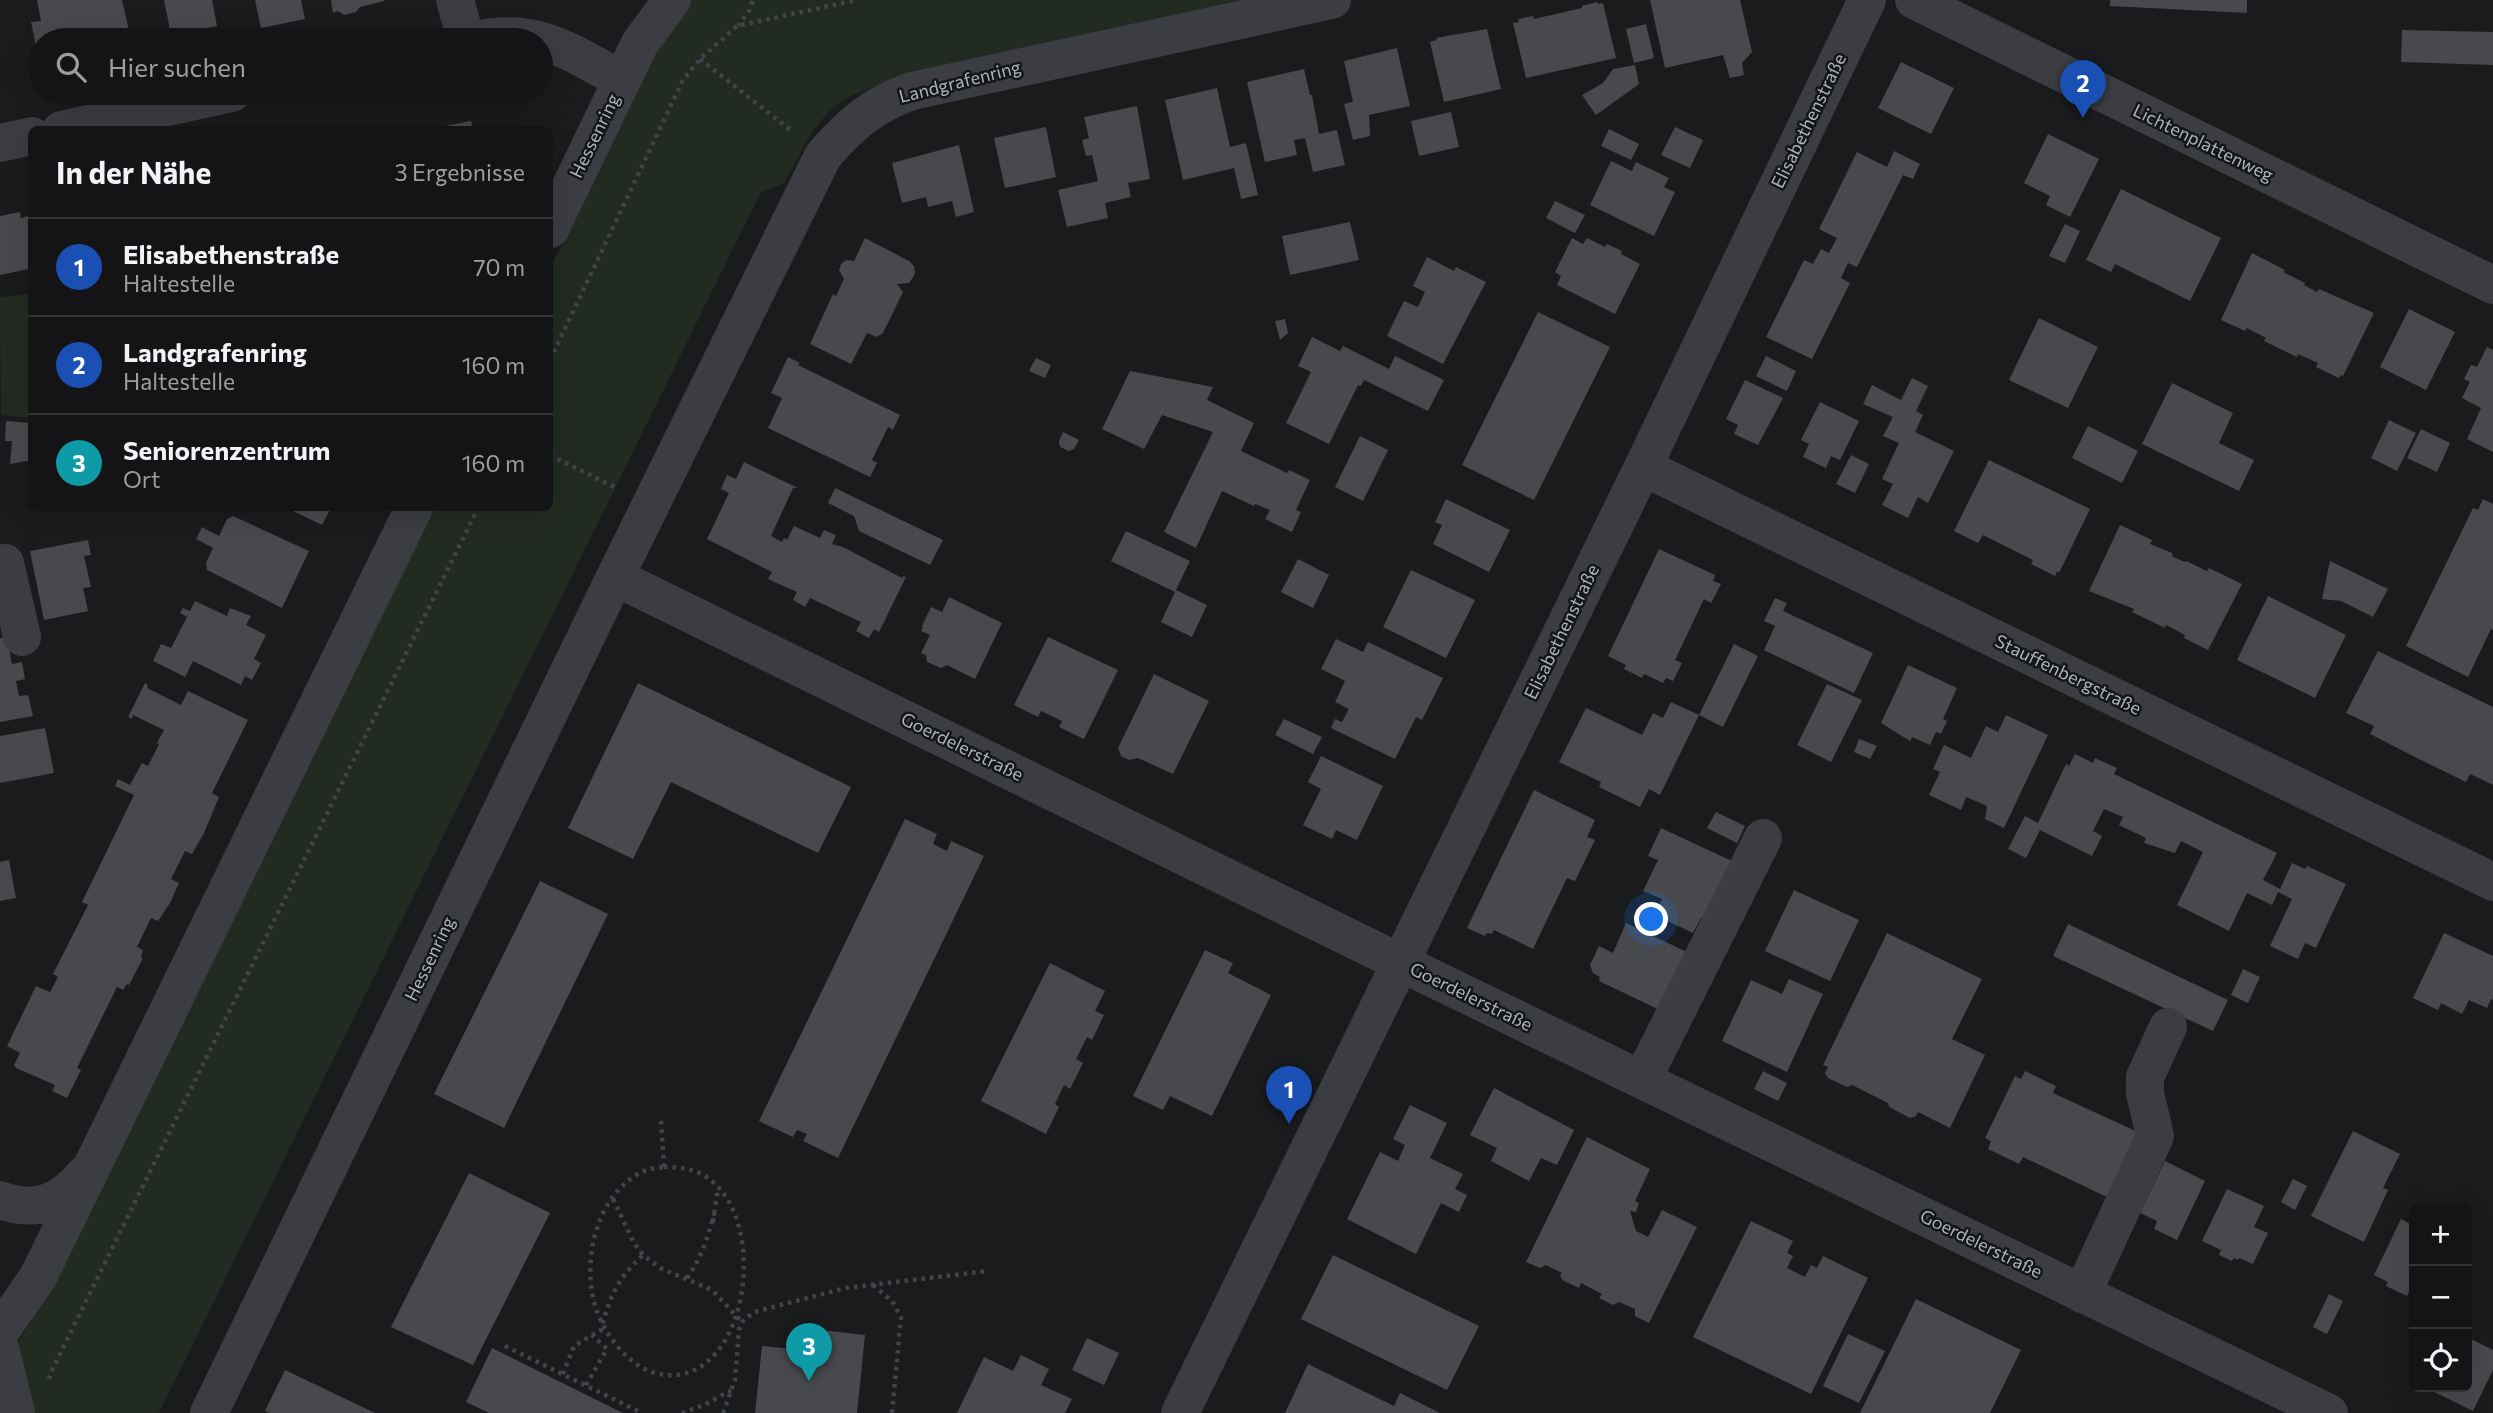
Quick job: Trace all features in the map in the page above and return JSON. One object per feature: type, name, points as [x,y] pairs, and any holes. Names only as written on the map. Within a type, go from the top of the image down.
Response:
[{"type":"street","points":[[456,0],[463,28]]},
{"type":"street","points":[[640,43],[646,0]]},
{"type":"street","points":[[640,43],[672,0]]},
{"type":"street","name":"Landgrafenring","points":[[651,504],[823,156],[860,117],[877,106],[912,91],[1332,0]]},
{"type":"street","name":"Elisabethenstraße","points":[[1180,1413],[1643,467],[1867,0]]},
{"type":"street","name":"Lichtenplattenweg","points":[[1914,0],[2493,285]]},
{"type":"street","name":"Hessenring","points":[[553,223],[640,43]]},
{"type":"street","points":[[553,45],[622,80]]},
{"type":"street","points":[[79,126],[177,105]]},
{"type":"street","points":[[0,143],[28,137]]},
{"type":"street","name":"Stauffenbergstraße","points":[[1643,467],[2493,882]]},
{"type":"street","name":"Hessenring","points":[[209,1413],[651,504]]},
{"type":"street","points":[[0,1332],[38,1277],[413,511]]},
{"type":"street","points":[[0,564],[5,563],[23,636]]},
{"type":"street","name":"Goerdelerstraße","points":[[615,577],[1399,962],[2329,1413]]},
{"type":"street","points":[[1642,1080],[1763,838]]},
{"type":"street","points":[[2082,1294],[2155,1136],[2145,1093],[2145,1077],[2168,1027]]},
{"type":"street","points":[[0,1200],[13,1205],[48,1203],[63,1197],[92,1165]]},
{"type":"street","points":[[0,1348],[16,1413]]},
{"type":"path","points":[[553,354],[683,80],[700,59],[737,26],[749,11],[753,0]]},
{"type":"path","points":[[737,26],[857,0]]},
{"type":"path","points":[[700,59],[823,156]]},
{"type":"path","points":[[553,456],[616,488]]},
{"type":"path","points":[[49,1388],[49,1378],[58,1357],[477,511]]},
{"type":"path","points":[[661,1121],[664,1167]]},
{"type":"path","points":[[664,1167],[696,1172],[718,1188],[728,1200],[743,1237],[744,1269],[736,1314],[718,1352],[701,1368],[682,1374],[662,1374],[645,1369],[630,1359],[614,1341],[594,1305],[589,1276],[601,1218],[620,1189],[636,1175],[664,1167]]},
{"type":"path","points":[[687,1278],[706,1243],[714,1214],[713,1221],[718,1188]]},
{"type":"path","points":[[613,1199],[634,1243],[643,1255],[660,1268],[712,1290],[742,1322]]},
{"type":"path","points":[[563,1374],[574,1346],[601,1330],[609,1299],[617,1283],[643,1255]]},
{"type":"path","points":[[723,1413],[733,1390],[742,1322],[754,1312],[872,1284],[987,1271]]},
{"type":"path","points":[[872,1284],[892,1301],[901,1317],[892,1413]]},
{"type":"path","points":[[586,1385],[607,1349],[592,1335]]},
{"type":"path","points":[[505,1346],[642,1413]]},
{"type":"path","points":[[682,1413],[733,1390]]},
{"type":"shaded area","points":[[692,0],[1250,0],[900,77],[849,97],[819,123],[785,183],[761,192],[159,1413],[0,1413],[15,1347],[40,1305],[431,511],[553,511],[553,263],[664,37]]},
{"type":"shaded area","points":[[28,294],[28,418],[1,415],[0,297]]},
{"type":"building","points":[[37,0],[122,0],[128,28],[32,28],[31,22],[41,21]]},
{"type":"building","points":[[164,0],[212,0],[217,26],[170,28]]},
{"type":"building","points":[[255,0],[301,0],[305,19],[261,28]]},
{"type":"building","points":[[331,0],[384,1],[360,7],[356,12],[344,15],[338,11],[333,13]]},
{"type":"building","points":[[1650,0],[1740,0],[1752,52],[1742,63],[1744,75],[1730,78],[1723,55],[1665,68]]},
{"type":"building","points":[[2110,0],[2247,0],[2247,13],[2110,6]]},
{"type":"building","points":[[1597,2],[1603,3],[1616,58],[1526,78],[1513,23],[1519,22],[1518,19],[1533,16],[1534,19]]},
{"type":"building","points":[[1646,24],[1654,58],[1634,63],[1626,29]]},
{"type":"building","points":[[1487,29],[1501,89],[1444,102],[1430,42],[1437,40],[1436,38]]},
{"type":"building","points":[[2402,30],[2493,32],[2493,65],[2401,62]]},
{"type":"building","points":[[1397,48],[1410,106],[1369,115],[1370,136],[1353,140],[1344,104],[1353,102],[1344,61]]},
{"type":"building","points":[[1901,62],[1954,88],[1931,134],[1878,108]]},
{"type":"building","points":[[1635,65],[1639,84],[1596,115],[1582,95],[1603,83],[1613,69]]},
{"type":"building","points":[[1304,69],[1319,134],[1337,130],[1345,165],[1313,172],[1305,138],[1294,140],[1297,155],[1265,162],[1247,82]]},
{"type":"building","points":[[1217,88],[1230,147],[1246,143],[1258,195],[1241,199],[1234,168],[1183,180],[1165,100]]},
{"type":"building","points":[[1137,106],[1150,179],[1128,183],[1131,197],[1105,203],[1108,218],[1067,227],[1058,190],[1098,181],[1092,155],[1086,156],[1082,140],[1089,138],[1084,117]]},
{"type":"building","points":[[1451,112],[1459,147],[1419,156],[1411,121]]},
{"type":"building","points":[[471,121],[472,126],[445,126]]},
{"type":"building","points":[[1046,127],[1056,177],[1005,188],[994,138]]},
{"type":"building","points":[[1675,127],[1703,140],[1690,168],[1661,155]]},
{"type":"building","points":[[1609,129],[1639,144],[1631,160],[1601,146]]},
{"type":"building","points":[[2048,134],[2099,159],[2070,217],[2046,205],[2050,196],[2024,183]]},
{"type":"building","points":[[959,145],[974,212],[956,217],[952,201],[928,207],[926,197],[902,203],[892,163]]},
{"type":"building","points":[[1894,151],[1920,164],[1913,179],[1903,175],[1857,267],[1848,263],[1841,278],[1850,283],[1812,359],[1766,337],[1804,260],[1813,264],[1821,249],[1829,253],[1837,238],[1819,229],[1857,152],[1887,167]]},
{"type":"building","points":[[1611,161],[1632,171],[1636,162],[1669,178],[1664,187],[1675,192],[1654,236],[1590,205]]},
{"type":"building","points":[[2121,189],[2221,238],[2190,301],[2115,264],[2111,272],[2086,260]]},
{"type":"building","points":[[1555,201],[1585,215],[1575,233],[1546,218]]},
{"type":"building","points":[[20,212],[21,218],[28,216],[28,269],[0,275],[0,216]]},
{"type":"building","points":[[1350,222],[1359,260],[1290,275],[1282,236]]},
{"type":"building","points":[[2065,224],[2080,231],[2065,263],[2049,256]]},
{"type":"building","points":[[865,238],[909,261],[914,266],[915,274],[909,283],[897,284],[903,292],[883,333],[877,337],[867,333],[851,364],[810,344],[833,294],[836,296],[844,279],[839,270],[841,264],[846,260],[854,261]]},
{"type":"building","points":[[1572,238],[1583,244],[1587,238],[1605,247],[1607,244],[1640,264],[1615,314],[1557,285],[1561,276],[1555,272]]},
{"type":"building","points":[[2252,253],[2285,270],[2283,272],[2317,292],[2319,289],[2374,313],[2343,376],[2339,378],[2316,367],[2318,363],[2298,354],[2297,357],[2264,341],[2266,338],[2247,328],[2245,331],[2221,320]]},
{"type":"building","points":[[1427,257],[1454,271],[1456,267],[1486,282],[1443,364],[1387,336],[1404,301],[1418,307],[1425,292],[1413,286]]},
{"type":"building","points":[[2409,309],[2455,332],[2426,390],[2380,367]]},
{"type":"building","points":[[1538,312],[1610,347],[1534,500],[1462,465]]},
{"type":"building","points":[[2039,318],[2098,347],[2068,408],[2009,380]]},
{"type":"building","points":[[1285,319],[1288,333],[1280,340],[1275,321]]},
{"type":"building","points":[[1312,337],[1340,351],[1343,346],[1389,369],[1395,356],[1444,380],[1428,411],[1364,380],[1361,386],[1358,385],[1329,444],[1286,423],[1311,372],[1298,366]]},
{"type":"building","points":[[2487,347],[2493,350],[2493,452],[2467,439],[2481,408],[2462,398],[2470,382],[2464,379],[2471,365],[2477,367]]},
{"type":"building","points":[[1766,356],[1796,371],[1787,391],[1756,376]]},
{"type":"building","points":[[788,357],[800,363],[798,365],[900,415],[893,430],[888,427],[872,460],[877,463],[870,477],[768,428],[782,398],[771,393]]},
{"type":"building","points":[[1036,358],[1051,365],[1045,378],[1029,371]]},
{"type":"building","points":[[1130,371],[1213,387],[1207,400],[1254,423],[1241,451],[1287,473],[1289,470],[1310,480],[1296,510],[1301,512],[1292,532],[1265,519],[1270,510],[1255,504],[1254,506],[1222,491],[1196,548],[1164,532],[1213,432],[1162,415],[1144,449],[1102,429]]},
{"type":"building","points":[[1912,378],[1928,386],[1916,411],[1923,415],[1915,432],[1954,451],[1928,503],[1918,497],[1908,518],[1882,505],[1893,484],[1882,479],[1899,443],[1883,436],[1893,417],[1863,404],[1872,385],[1901,400]]},
{"type":"building","points":[[1745,380],[1783,398],[1758,445],[1734,434],[1738,425],[1726,419]]},
{"type":"building","points":[[2172,383],[2233,413],[2219,443],[2254,460],[2239,491],[2142,444]]},
{"type":"building","points":[[1820,402],[1859,421],[1840,460],[1831,456],[1826,468],[1803,457],[1809,444],[1801,440]]},
{"type":"building","points":[[2389,420],[2416,433],[2397,471],[2371,458]]},
{"type":"building","points":[[6,421],[28,423],[28,461],[10,464],[12,441],[5,441]]},
{"type":"building","points":[[2088,426],[2138,451],[2122,483],[2072,458]]},
{"type":"building","points":[[2421,429],[2450,443],[2437,472],[2407,458]]},
{"type":"building","points":[[1063,432],[1079,440],[1074,449],[1069,451],[1060,447],[1059,441]]},
{"type":"building","points":[[1360,436],[1388,450],[1363,501],[1335,487]]},
{"type":"building","points":[[1851,455],[1869,464],[1855,493],[1836,484]]},
{"type":"building","points":[[1989,460],[2090,509],[2059,573],[2057,571],[2055,576],[2031,564],[2033,560],[1983,535],[1978,543],[1954,531]]},
{"type":"building","points":[[744,462],[798,488],[793,488],[771,536],[782,542],[784,538],[787,540],[794,526],[820,538],[824,530],[836,535],[832,544],[843,547],[902,578],[906,577],[879,632],[874,629],[869,638],[856,631],[861,622],[810,598],[805,607],[793,600],[797,592],[768,579],[772,572],[707,539],[729,493],[721,489],[727,475],[736,479]]},
{"type":"building","points":[[835,488],[943,540],[930,565],[859,531],[854,516],[828,503]]},
{"type":"building","points":[[1446,499],[1510,530],[1489,572],[1433,544],[1442,525],[1435,522]]},
{"type":"building","points":[[2483,499],[2493,504],[2493,630],[2491,629],[2468,677],[2406,646],[2473,508],[2478,510]]},
{"type":"building","points":[[293,511],[329,511],[322,525]]},
{"type":"building","points":[[233,516],[309,551],[282,608],[207,570],[206,563],[213,548],[196,539],[202,527],[219,536],[227,519]]},
{"type":"building","points":[[2120,525],[2152,540],[2150,544],[2172,553],[2173,557],[2207,571],[2209,568],[2242,584],[2208,650],[2166,625],[2165,628],[2132,612],[2134,609],[2089,591]]},
{"type":"building","points":[[1126,531],[1190,561],[1176,590],[1207,605],[1192,637],[1161,622],[1175,592],[1111,561]]},
{"type":"building","points":[[88,540],[91,555],[84,556],[91,587],[83,588],[88,611],[44,620],[30,551]]},
{"type":"building","points":[[1659,549],[1715,575],[1713,581],[1721,584],[1711,603],[1704,599],[1675,660],[1682,663],[1673,681],[1666,678],[1663,683],[1644,674],[1642,678],[1624,669],[1626,665],[1608,656]]},
{"type":"building","points":[[1298,559],[1329,575],[1313,608],[1281,592]]},
{"type":"building","points":[[2330,561],[2388,589],[2373,617],[2341,601],[2322,599]]},
{"type":"building","points":[[1411,570],[1475,600],[1446,658],[1383,627]]},
{"type":"building","points":[[2268,596],[2346,635],[2315,698],[2237,660]]},
{"type":"building","points":[[949,597],[1002,623],[975,679],[947,665],[941,668],[927,662],[926,655],[921,653],[930,635],[921,631],[931,607],[942,612]]},
{"type":"building","points":[[1775,598],[1787,603],[1783,611],[1873,653],[1854,693],[1764,650],[1775,626],[1764,621]]},
{"type":"building","points":[[195,601],[227,616],[230,608],[251,616],[246,625],[266,635],[254,659],[261,663],[252,680],[245,676],[241,685],[193,661],[185,677],[153,661],[161,644],[171,648],[187,617],[180,613],[183,608],[190,611]]},
{"type":"building","points":[[7,637],[12,664],[22,662],[25,679],[16,681],[19,696],[28,695],[33,716],[0,722],[0,638]]},
{"type":"building","points":[[1048,637],[1118,670],[1084,739],[1059,727],[1062,721],[1041,711],[1038,717],[1014,705]]},
{"type":"building","points":[[1336,639],[1363,652],[1368,642],[1443,678],[1422,720],[1416,717],[1395,759],[1331,728],[1335,719],[1342,722],[1349,709],[1335,702],[1345,681],[1321,669]]},
{"type":"building","points":[[1734,644],[1758,656],[1723,727],[1699,715]]},
{"type":"building","points":[[2378,651],[2493,707],[2493,785],[2470,774],[2466,782],[2417,758],[2370,734],[2374,726],[2346,713]]},
{"type":"building","points":[[1908,665],[1957,688],[1943,719],[1947,721],[1941,734],[1936,732],[1930,745],[1912,737],[1910,741],[1881,723]]},
{"type":"building","points":[[1154,674],[1209,701],[1173,774],[1138,758],[1129,760],[1121,756],[1118,748]]},
{"type":"building","points":[[145,683],[147,688],[181,705],[188,691],[248,720],[212,793],[219,797],[204,833],[192,854],[185,851],[171,879],[179,883],[170,903],[158,921],[151,918],[137,947],[143,950],[143,958],[129,985],[123,990],[117,987],[77,1068],[81,1070],[67,1098],[52,1091],[55,1085],[16,1068],[14,1065],[20,1053],[7,1046],[36,986],[50,992],[58,977],[53,974],[88,905],[82,902],[134,795],[115,786],[118,779],[130,785],[142,763],[148,766],[159,744],[157,743],[164,730],[133,715],[132,719],[128,717]]},
{"type":"building","points":[[638,683],[851,787],[818,853],[671,782],[633,859],[568,828]]},
{"type":"building","points":[[1827,684],[1862,700],[1831,762],[1797,745]]},
{"type":"building","points":[[1671,702],[1699,715],[1660,795],[1649,789],[1640,807],[1599,787],[1601,782],[1559,762],[1586,708],[1642,735],[1653,713],[1663,718]]},
{"type":"building","points":[[2006,715],[2048,735],[2004,828],[1985,819],[1987,806],[1966,797],[1961,810],[1929,795],[1940,772],[1933,769],[1944,745],[1971,758],[1986,726],[1998,732]]},
{"type":"building","points":[[1284,719],[1322,737],[1313,754],[1275,735]]},
{"type":"building","points":[[45,728],[54,773],[0,783],[0,736]]},
{"type":"building","points":[[1859,739],[1877,746],[1870,759],[1854,752]]},
{"type":"building","points":[[2075,754],[2093,763],[2095,758],[2117,768],[2114,774],[2277,853],[2263,880],[2280,889],[2292,863],[2305,869],[2307,866],[2346,884],[2316,948],[2305,943],[2298,959],[2270,946],[2292,899],[2278,892],[2272,905],[2247,893],[2229,931],[2177,905],[2203,852],[2181,841],[2175,853],[2144,843],[2146,838],[2119,825],[2123,817],[2104,809],[2093,831],[2102,836],[2092,856],[2040,830],[2026,858],[2008,849],[2025,816],[2038,823],[2066,764],[2069,766]]},
{"type":"building","points":[[1321,756],[1383,786],[1357,840],[1336,830],[1332,839],[1303,825],[1321,789],[1308,782]]},
{"type":"building","points":[[1534,790],[1595,820],[1587,837],[1595,840],[1575,881],[1567,878],[1533,949],[1494,930],[1492,934],[1487,933],[1485,936],[1467,928]]},
{"type":"building","points":[[1716,812],[1745,826],[1737,843],[1707,828]]},
{"type":"building","points":[[905,819],[937,834],[933,844],[947,851],[951,841],[984,856],[838,1158],[803,1141],[807,1134],[797,1130],[793,1137],[759,1121]]},
{"type":"building","points":[[1661,828],[1736,863],[1708,921],[1701,918],[1693,933],[1655,915],[1662,899],[1643,891],[1658,860],[1648,856]]},
{"type":"building","points":[[9,860],[16,898],[0,901],[0,862]]},
{"type":"building","points":[[540,881],[608,914],[504,1128],[434,1094]]},
{"type":"building","points":[[1794,890],[1859,920],[1830,981],[1765,951]]},
{"type":"building","points":[[1626,923],[1691,954],[1664,1012],[1599,981],[1600,977],[1593,973],[1590,965],[1599,946],[1613,953]]},
{"type":"building","points":[[2068,924],[2228,1000],[2213,1031],[2053,956]]},
{"type":"building","points":[[1887,933],[1982,979],[1952,1039],[1985,1055],[1950,1128],[1918,1112],[1910,1118],[1889,1107],[1888,1103],[1852,1085],[1847,1087],[1828,1078],[1825,1073],[1828,1067],[1823,1065]]},
{"type":"building","points":[[2444,933],[2493,956],[2493,1000],[2491,999],[2487,1008],[2469,1000],[2462,1014],[2441,1003],[2438,1010],[2413,998]]},
{"type":"building","points":[[1205,950],[1233,963],[1228,973],[1271,995],[1212,1116],[1170,1096],[1163,1110],[1133,1096]]},
{"type":"building","points":[[1050,963],[1105,991],[1095,1011],[1104,1015],[1092,1040],[1087,1037],[1076,1059],[1083,1063],[1070,1089],[1064,1085],[1055,1104],[1059,1107],[1046,1134],[981,1101]]},
{"type":"building","points":[[2243,969],[2260,977],[2248,1003],[2231,995]]},
{"type":"building","points":[[1789,979],[1823,994],[1787,1072],[1722,1041],[1751,980],[1782,994]]},
{"type":"building","points":[[1763,1071],[1787,1083],[1778,1101],[1754,1089]]},
{"type":"building","points":[[2025,1071],[2056,1086],[2053,1093],[2144,1135],[2113,1200],[2023,1157],[2019,1164],[1988,1149],[1991,1141],[1985,1138],[2015,1076],[2021,1079]]},
{"type":"building","points":[[1494,1088],[1574,1130],[1557,1165],[1541,1158],[1529,1181],[1491,1161],[1497,1148],[1470,1135]]},
{"type":"building","points":[[1410,1105],[1447,1123],[1430,1158],[1463,1174],[1455,1189],[1467,1195],[1459,1212],[1441,1203],[1416,1254],[1347,1219],[1380,1152],[1398,1161],[1405,1145],[1393,1139]]},
{"type":"building","points":[[2353,1131],[2400,1154],[2383,1188],[2388,1190],[2364,1242],[2311,1216]]},
{"type":"building","points":[[1587,1137],[1650,1169],[1635,1201],[1639,1203],[1636,1212],[1630,1211],[1636,1231],[1648,1237],[1662,1210],[1697,1227],[1649,1323],[1635,1316],[1635,1309],[1619,1302],[1613,1305],[1599,1298],[1602,1294],[1581,1283],[1579,1288],[1562,1280],[1562,1273],[1546,1265],[1540,1268],[1526,1262]]},
{"type":"building","points":[[2165,1161],[2205,1181],[2177,1240],[2154,1229],[2157,1221],[2140,1213]]},
{"type":"building","points":[[469,1173],[550,1213],[473,1365],[391,1327]]},
{"type":"building","points":[[2293,1179],[2307,1186],[2295,1210],[2281,1202]]},
{"type":"building","points":[[2227,1189],[2264,1206],[2254,1227],[2268,1233],[2253,1264],[2239,1258],[2232,1261],[2219,1255],[2221,1250],[2202,1241]]},
{"type":"building","points":[[2401,1219],[2409,1223],[2407,1296],[2386,1286],[2388,1282],[2374,1275]]},
{"type":"building","points":[[1751,1221],[1793,1241],[1787,1253],[1793,1256],[1787,1268],[1805,1277],[1811,1265],[1817,1268],[1823,1256],[1868,1278],[1811,1394],[1693,1337]]},
{"type":"building","points":[[1333,1255],[1479,1326],[1447,1390],[1301,1319]]},
{"type":"building","points":[[2329,1294],[2343,1301],[2327,1334],[2313,1327]]},
{"type":"building","points":[[1916,1299],[2021,1350],[1990,1413],[1860,1413]]},
{"type":"building","points":[[796,1327],[865,1335],[857,1413],[755,1413],[762,1346],[794,1349]]},
{"type":"building","points":[[1848,1334],[1885,1351],[1859,1403],[1823,1386]]},
{"type":"building","points":[[1087,1338],[1119,1353],[1104,1385],[1072,1370]]},
{"type":"building","points":[[2472,1340],[2493,1350],[2493,1370],[2473,1411],[2434,1392],[2472,1392]]},
{"type":"building","points":[[492,1348],[623,1413],[489,1413],[466,1402]]},
{"type":"building","points":[[1021,1355],[1049,1369],[1041,1385],[1072,1399],[1065,1413],[957,1413],[984,1357],[1013,1371]]},
{"type":"building","points":[[1308,1364],[1394,1406],[1400,1393],[1440,1413],[1285,1413]]},
{"type":"building","points":[[285,1370],[375,1413],[265,1411]]},
{"type":"place","name":"Landgrafenring","points":[[2083,118]]},
{"type":"place","name":"Elisabethenstraße","points":[[1289,1124]]},
{"type":"place","name":"Seniorenzentrum","points":[[809,1381]]}]
